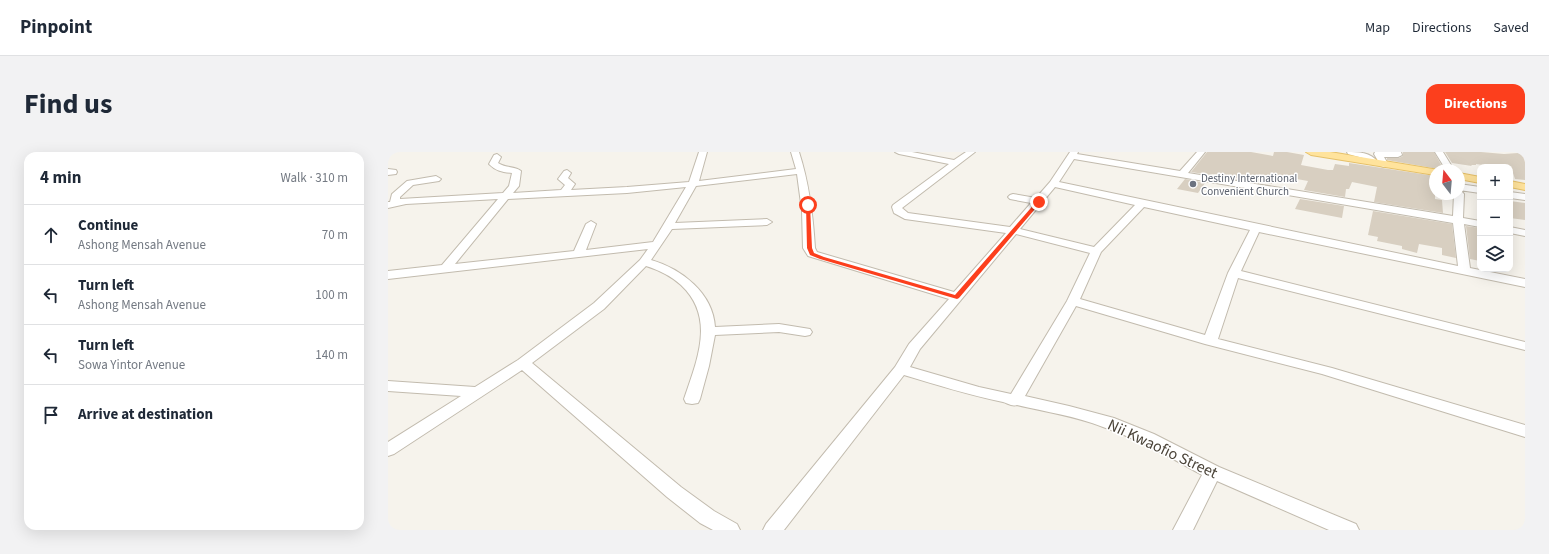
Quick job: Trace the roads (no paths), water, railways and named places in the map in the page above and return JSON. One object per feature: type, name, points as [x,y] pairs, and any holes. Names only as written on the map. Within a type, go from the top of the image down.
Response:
[{"type":"main road","points":[[1311,152],[1378,158],[1429,171]]},
{"type":"main road","points":[[1465,177],[1477,179]]},
{"type":"main road","points":[[1513,185],[1525,187]]},
{"type":"street","points":[[388,450],[523,363],[599,306],[644,262],[657,245],[693,184],[703,152]]},
{"type":"street","points":[[795,152],[802,171],[808,205],[809,248],[812,254],[957,297]]},
{"type":"street","points":[[899,152],[955,163]]},
{"type":"street","points":[[971,152],[897,207],[898,211],[905,216],[1014,230],[1096,251]]},
{"type":"street","points":[[1184,173],[1201,152]]},
{"type":"street","points":[[1351,152],[1378,158],[1398,155],[1397,152]]},
{"type":"street","points":[[1439,152],[1446,164]]},
{"type":"street","points":[[773,530],[900,369],[914,347],[1039,202],[1074,154],[1477,223]]},
{"type":"street","points":[[446,268],[514,186],[517,172],[500,169],[493,164],[497,157]]},
{"type":"street","points":[[391,203],[563,194],[693,184],[802,171]]},
{"type":"street","points":[[563,194],[570,184],[563,179],[567,174]]},
{"type":"street","points":[[391,203],[395,196],[408,184],[436,179]]},
{"type":"street","points":[[1053,184],[1256,228],[1525,283]]},
{"type":"street","points":[[1465,188],[1477,190]]},
{"type":"street","points":[[1513,195],[1525,197]]},
{"type":"street","points":[[1013,197],[1039,202]]},
{"type":"street","points":[[1459,200],[1458,220],[1464,270]]},
{"type":"street","points":[[1014,401],[1072,301],[1096,251],[1142,203]]},
{"type":"street","points":[[668,226],[767,222]]},
{"type":"street","points":[[579,253],[591,224]]},
{"type":"street","points":[[1210,341],[1234,273],[1256,228]]},
{"type":"street","points":[[1513,231],[1525,233]]},
{"type":"street","points":[[388,275],[657,245]]},
{"type":"street","points":[[644,262],[665,268],[685,282],[697,294],[705,308],[709,331],[706,348],[692,399]]},
{"type":"street","points":[[1234,273],[1525,346]]},
{"type":"street","points":[[1072,301],[1210,341],[1327,371],[1525,431]]},
{"type":"street","points":[[709,331],[779,328],[805,332]]},
{"type":"street","points":[[523,363],[674,492],[707,517],[730,530]]},
{"type":"street","name":"Nii Kwaofio Street","points":[[900,369],[1014,401],[1069,411],[1108,422],[1148,438],[1213,472],[1349,530]]},
{"type":"street","points":[[388,386],[477,392]]},
{"type":"street","points":[[1183,530],[1213,472]]},
{"type":"place","name":"Destiny International Convenient Church","points":[[1193,184]]}]
